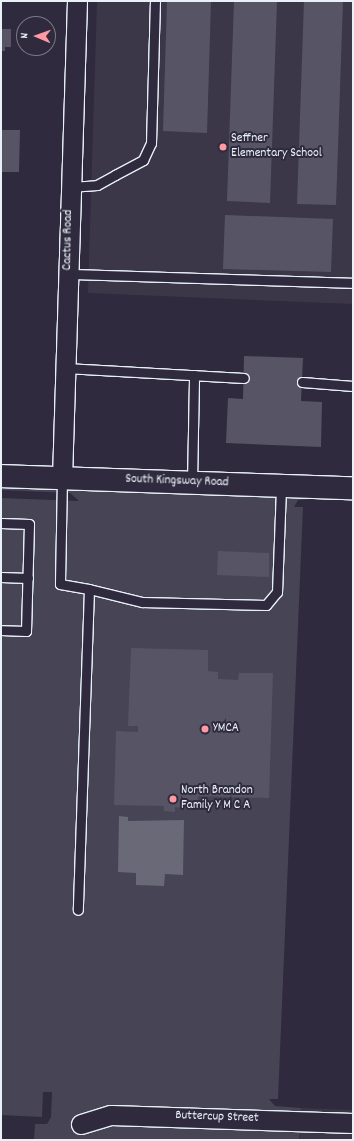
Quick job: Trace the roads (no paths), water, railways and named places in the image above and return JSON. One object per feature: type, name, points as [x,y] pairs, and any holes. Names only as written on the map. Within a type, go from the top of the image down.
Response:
[{"type":"street","name":"Cactus Road","points":[[62,478],[77,1]]},
{"type":"street","name":"South Kingsway Road","points":[[1,476],[353,488]]},
{"type":"street","name":"Buttercup Street","points":[[81,1124],[111,1115],[353,1123]]},
{"type":"lane","points":[[70,187],[97,185],[143,160],[151,143],[155,1]]},
{"type":"lane","points":[[68,274],[353,283]]},
{"type":"lane","points":[[65,368],[244,378]]},
{"type":"lane","points":[[192,483],[194,375]]},
{"type":"lane","points":[[302,382],[353,386]]},
{"type":"lane","points":[[62,478],[60,584],[89,589],[142,602],[266,605],[278,592],[281,486]]},
{"type":"lane","points":[[1,523],[29,524],[26,631],[1,630]]},
{"type":"lane","points":[[1,576],[28,578]]},
{"type":"lane","points":[[78,910],[89,589]]},
{"type":"water","points":[[119,816],[128,817],[128,821],[184,820],[183,875],[165,874],[164,886],[136,885],[136,873],[118,872]]},
{"type":"place","name":"Seffner Elementary School","points":[[223,147]]},
{"type":"place","name":"YMCA","points":[[205,729]]},
{"type":"place","name":"North Brandon Family Y M C A","points":[[173,799]]}]
